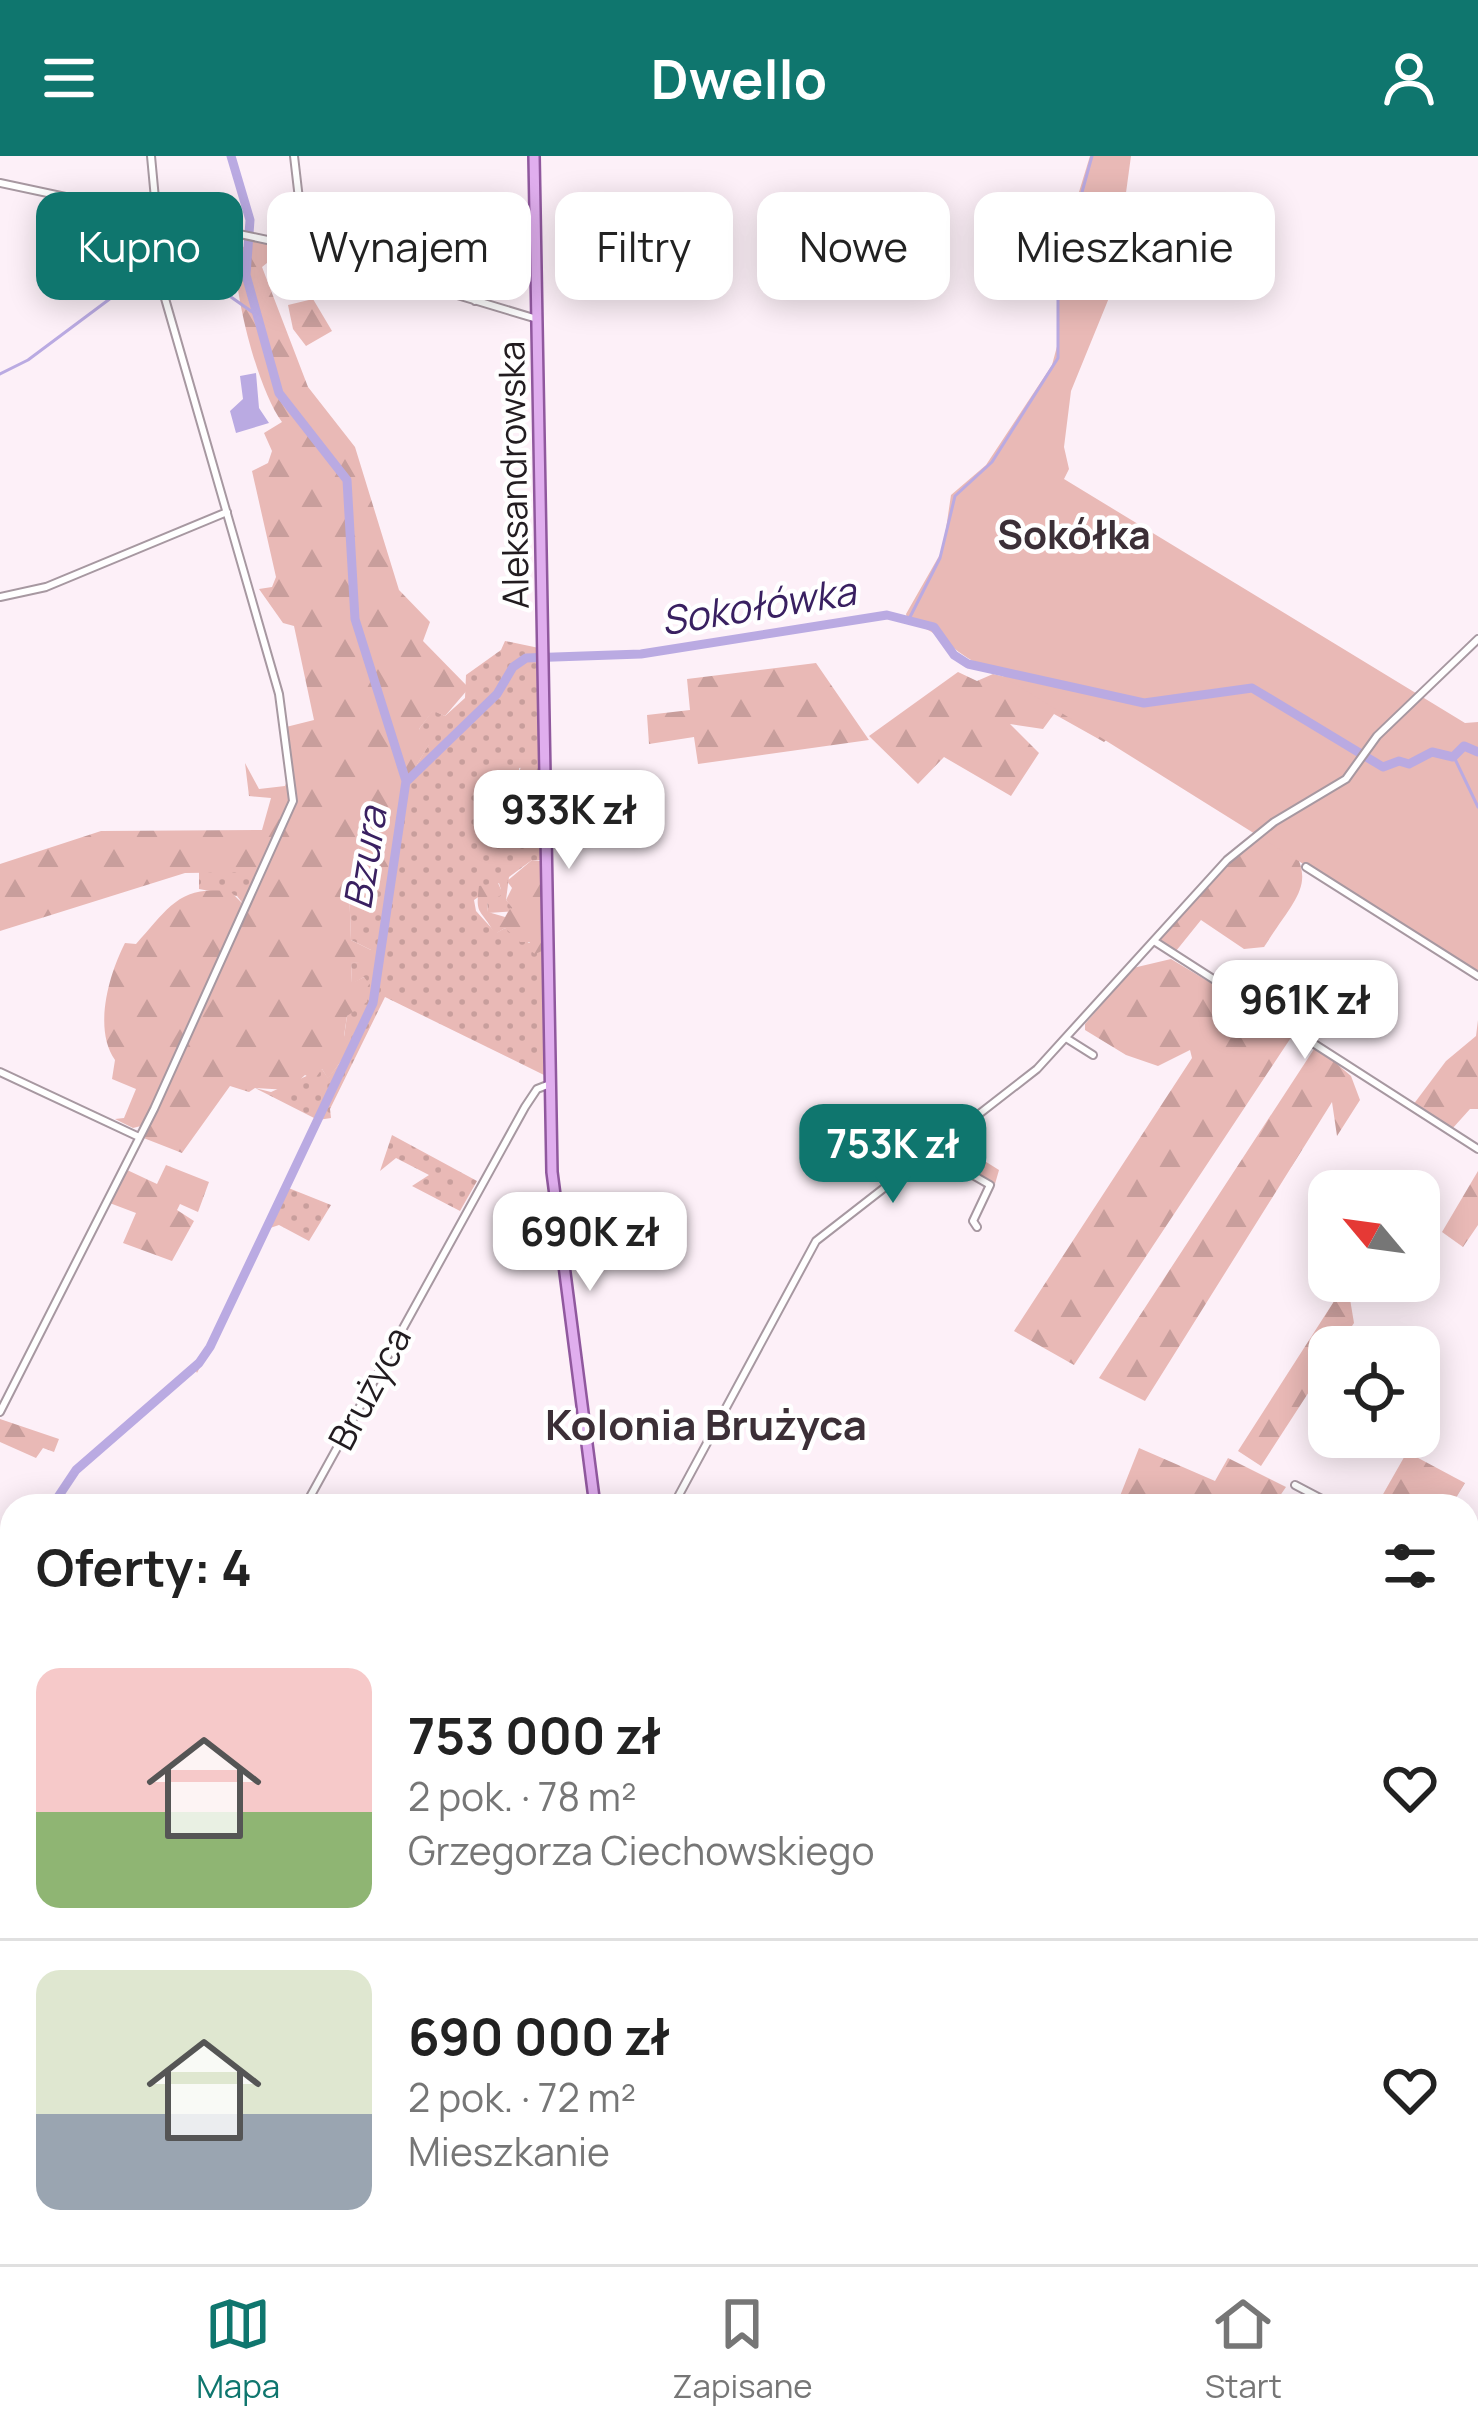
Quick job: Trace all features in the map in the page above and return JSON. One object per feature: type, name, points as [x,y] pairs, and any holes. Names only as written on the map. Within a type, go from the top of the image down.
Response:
[{"type":"main road","name":"Aleksandrowska","points":[[534,156],[546,1084],[552,1172],[593,1494]]},
{"type":"street","points":[[294,156],[298,192]]},
{"type":"street","points":[[150,158],[153,192]]},
{"type":"street","points":[[0,183],[41,192]]},
{"type":"street","points":[[0,1412],[231,947],[293,801],[282,707],[165,300]]},
{"type":"street","points":[[472,300],[537,319]]},
{"type":"street","points":[[0,597],[46,587],[227,512]]},
{"type":"street","points":[[679,1494],[816,1241],[1029,1077],[1227,860],[1274,822],[1346,779],[1364,754],[1478,639]]},
{"type":"street","points":[[1306,867],[1478,976]]},
{"type":"street","points":[[1154,941],[1478,1149]]},
{"type":"street","points":[[1066,1038],[1093,1054]]},
{"type":"street","points":[[0,1072],[139,1137]]},
{"type":"street","name":"Brużyca","points":[[312,1494],[525,1107],[546,1084]]},
{"type":"street","points":[[931,1151],[990,1185],[974,1221],[977,1227]]},
{"type":"street","points":[[1295,1485],[1312,1494]]},
{"type":"green space","points":[[1090,156],[1131,156],[1126,192],[1079,192]]},
{"type":"green space","points":[[253,239],[267,242],[267,263],[262,267],[267,300],[275,300],[308,387],[355,447],[399,590],[430,622],[423,641],[469,688],[445,716],[433,711],[419,729],[430,743],[406,783],[394,865],[389,864],[386,876],[374,876],[371,865],[358,865],[349,886],[351,940],[371,950],[376,962],[351,963],[352,983],[364,977],[370,985],[367,1002],[347,1016],[344,1036],[352,1046],[328,1079],[322,1069],[314,1080],[305,1075],[289,1090],[255,1088],[249,1092],[230,1086],[182,1153],[141,1137],[141,1126],[133,1128],[115,1119],[124,1118],[136,1089],[112,1079],[115,1060],[104,1018],[109,985],[125,943],[136,944],[176,902],[199,892],[231,892],[246,907],[263,872],[185,873],[0,931],[0,864],[101,831],[262,830],[271,798],[249,796],[245,763],[259,789],[285,786],[292,766],[286,727],[314,720],[294,626],[283,623],[259,589],[272,587],[276,577],[252,471],[268,463],[272,451],[264,433],[282,422],[249,341],[240,300],[243,247]]},
{"type":"green space","points":[[314,300],[332,331],[306,346],[293,329],[288,305]]},
{"type":"green space","points":[[1059,300],[1108,300],[1071,391],[1064,447],[1069,469],[1064,479],[1465,723],[1478,722],[1478,973],[908,622],[906,614],[943,549],[951,495],[986,465],[1052,365],[1059,339]]},
{"type":"green space","points":[[505,641],[539,648],[540,766],[519,768],[519,825],[540,823],[541,860],[532,860],[509,877],[506,900],[516,911],[488,913],[487,902],[501,890],[499,883],[474,900],[476,911],[496,933],[505,928],[542,951],[544,1075],[385,997],[330,1109],[331,1118],[318,1120],[255,1088],[271,1092],[322,1069],[328,1078],[352,1047],[344,1037],[347,1016],[366,992],[364,977],[352,984],[351,963],[368,961],[371,950],[351,940],[349,886],[358,865],[372,865],[374,876],[383,874],[389,863],[406,783],[429,744],[419,729],[433,710],[445,716],[465,698],[466,675],[501,650]]},
{"type":"green space","points":[[816,663],[869,740],[698,764],[694,737],[649,744],[647,715],[690,710],[687,679]]},
{"type":"green space","points":[[958,672],[977,681],[993,674],[1139,709],[1104,742],[1054,714],[1043,729],[1010,724],[1039,753],[1011,796],[944,757],[918,784],[869,736]]},
{"type":"green space","points":[[522,764],[540,766],[541,822],[527,828],[519,825],[516,781]]},
{"type":"green space","points":[[1275,824],[1299,860],[1301,886],[1264,947],[1244,949],[1201,920],[1176,951],[1158,941],[1243,849]]},
{"type":"green space","points":[[532,860],[541,861],[542,951],[535,954],[525,947],[530,942],[520,942],[505,928],[495,934],[478,902],[479,886],[498,883],[503,894],[487,903],[488,912],[505,917],[510,908],[515,911],[506,900],[512,888],[507,881]]},
{"type":"green space","points":[[199,871],[263,872],[247,909],[237,896],[199,889]]},
{"type":"green space","points":[[1171,959],[1294,1033],[1074,1365],[1014,1331],[1192,1058],[1190,1050],[1158,1066],[1126,1055],[1085,1030],[1085,1024],[1133,968]]},
{"type":"green space","points":[[1478,1020],[1478,1109],[1470,1109],[1452,1129],[1413,1105],[1446,1061],[1476,1036]]},
{"type":"green space","points":[[1316,1046],[1351,1076],[1360,1100],[1337,1136],[1332,1102],[1145,1401],[1099,1378]]},
{"type":"green space","points":[[392,1135],[477,1181],[460,1211],[412,1186],[429,1175],[396,1158],[380,1171]]},
{"type":"green space","points":[[951,1140],[999,1170],[995,1184],[937,1151]]},
{"type":"green space","points":[[166,1165],[209,1182],[198,1212],[180,1204],[177,1210],[194,1221],[172,1261],[123,1243],[136,1213],[107,1202],[125,1169],[157,1184]]},
{"type":"green space","points":[[1478,1171],[1478,1225],[1463,1247],[1442,1232]]},
{"type":"green space","points":[[286,1187],[331,1205],[309,1241],[279,1225],[270,1228],[197,1373],[194,1367],[210,1347]]},
{"type":"green space","points":[[1334,1302],[1350,1302],[1352,1326],[1318,1326]]},
{"type":"green space","points":[[1308,1342],[1308,1393],[1261,1466],[1238,1451]]},
{"type":"green space","points":[[0,1419],[59,1439],[54,1452],[43,1448],[36,1458],[0,1442]]},
{"type":"green space","points":[[1139,1448],[1215,1481],[1228,1458],[1286,1487],[1281,1494],[1121,1494]]},
{"type":"green space","points":[[1404,1458],[1418,1458],[1465,1483],[1458,1494],[1383,1494]]},
{"type":"shaded area","points":[[256,373],[259,408],[269,423],[236,433],[230,411],[243,399],[240,376]]},
{"type":"waterway","name":"Bzura","points":[[60,1494],[76,1470],[199,1363],[210,1347],[373,1003],[406,781],[355,619],[347,480],[279,393],[246,275],[250,220],[231,156]]},
{"type":"waterway","points":[[909,619],[940,558],[955,496],[992,462],[1058,358],[1058,279],[1092,156]]},
{"type":"waterway","points":[[0,374],[28,360],[115,295],[221,290],[258,316]]},
{"type":"waterway","name":"Sokołówka","points":[[408,780],[497,694],[513,667],[526,658],[641,654],[887,615],[934,627],[954,655],[968,664],[1144,703],[1252,688],[1383,767],[1399,761],[1409,764],[1432,752],[1453,757],[1464,746],[1478,752]]},
{"type":"waterway","points":[[1454,757],[1478,807]]},
{"type":"district","name":"Sokółka","points":[[1074,534]]},
{"type":"district","name":"Kolonia Brużyca","points":[[706,1424]]}]
